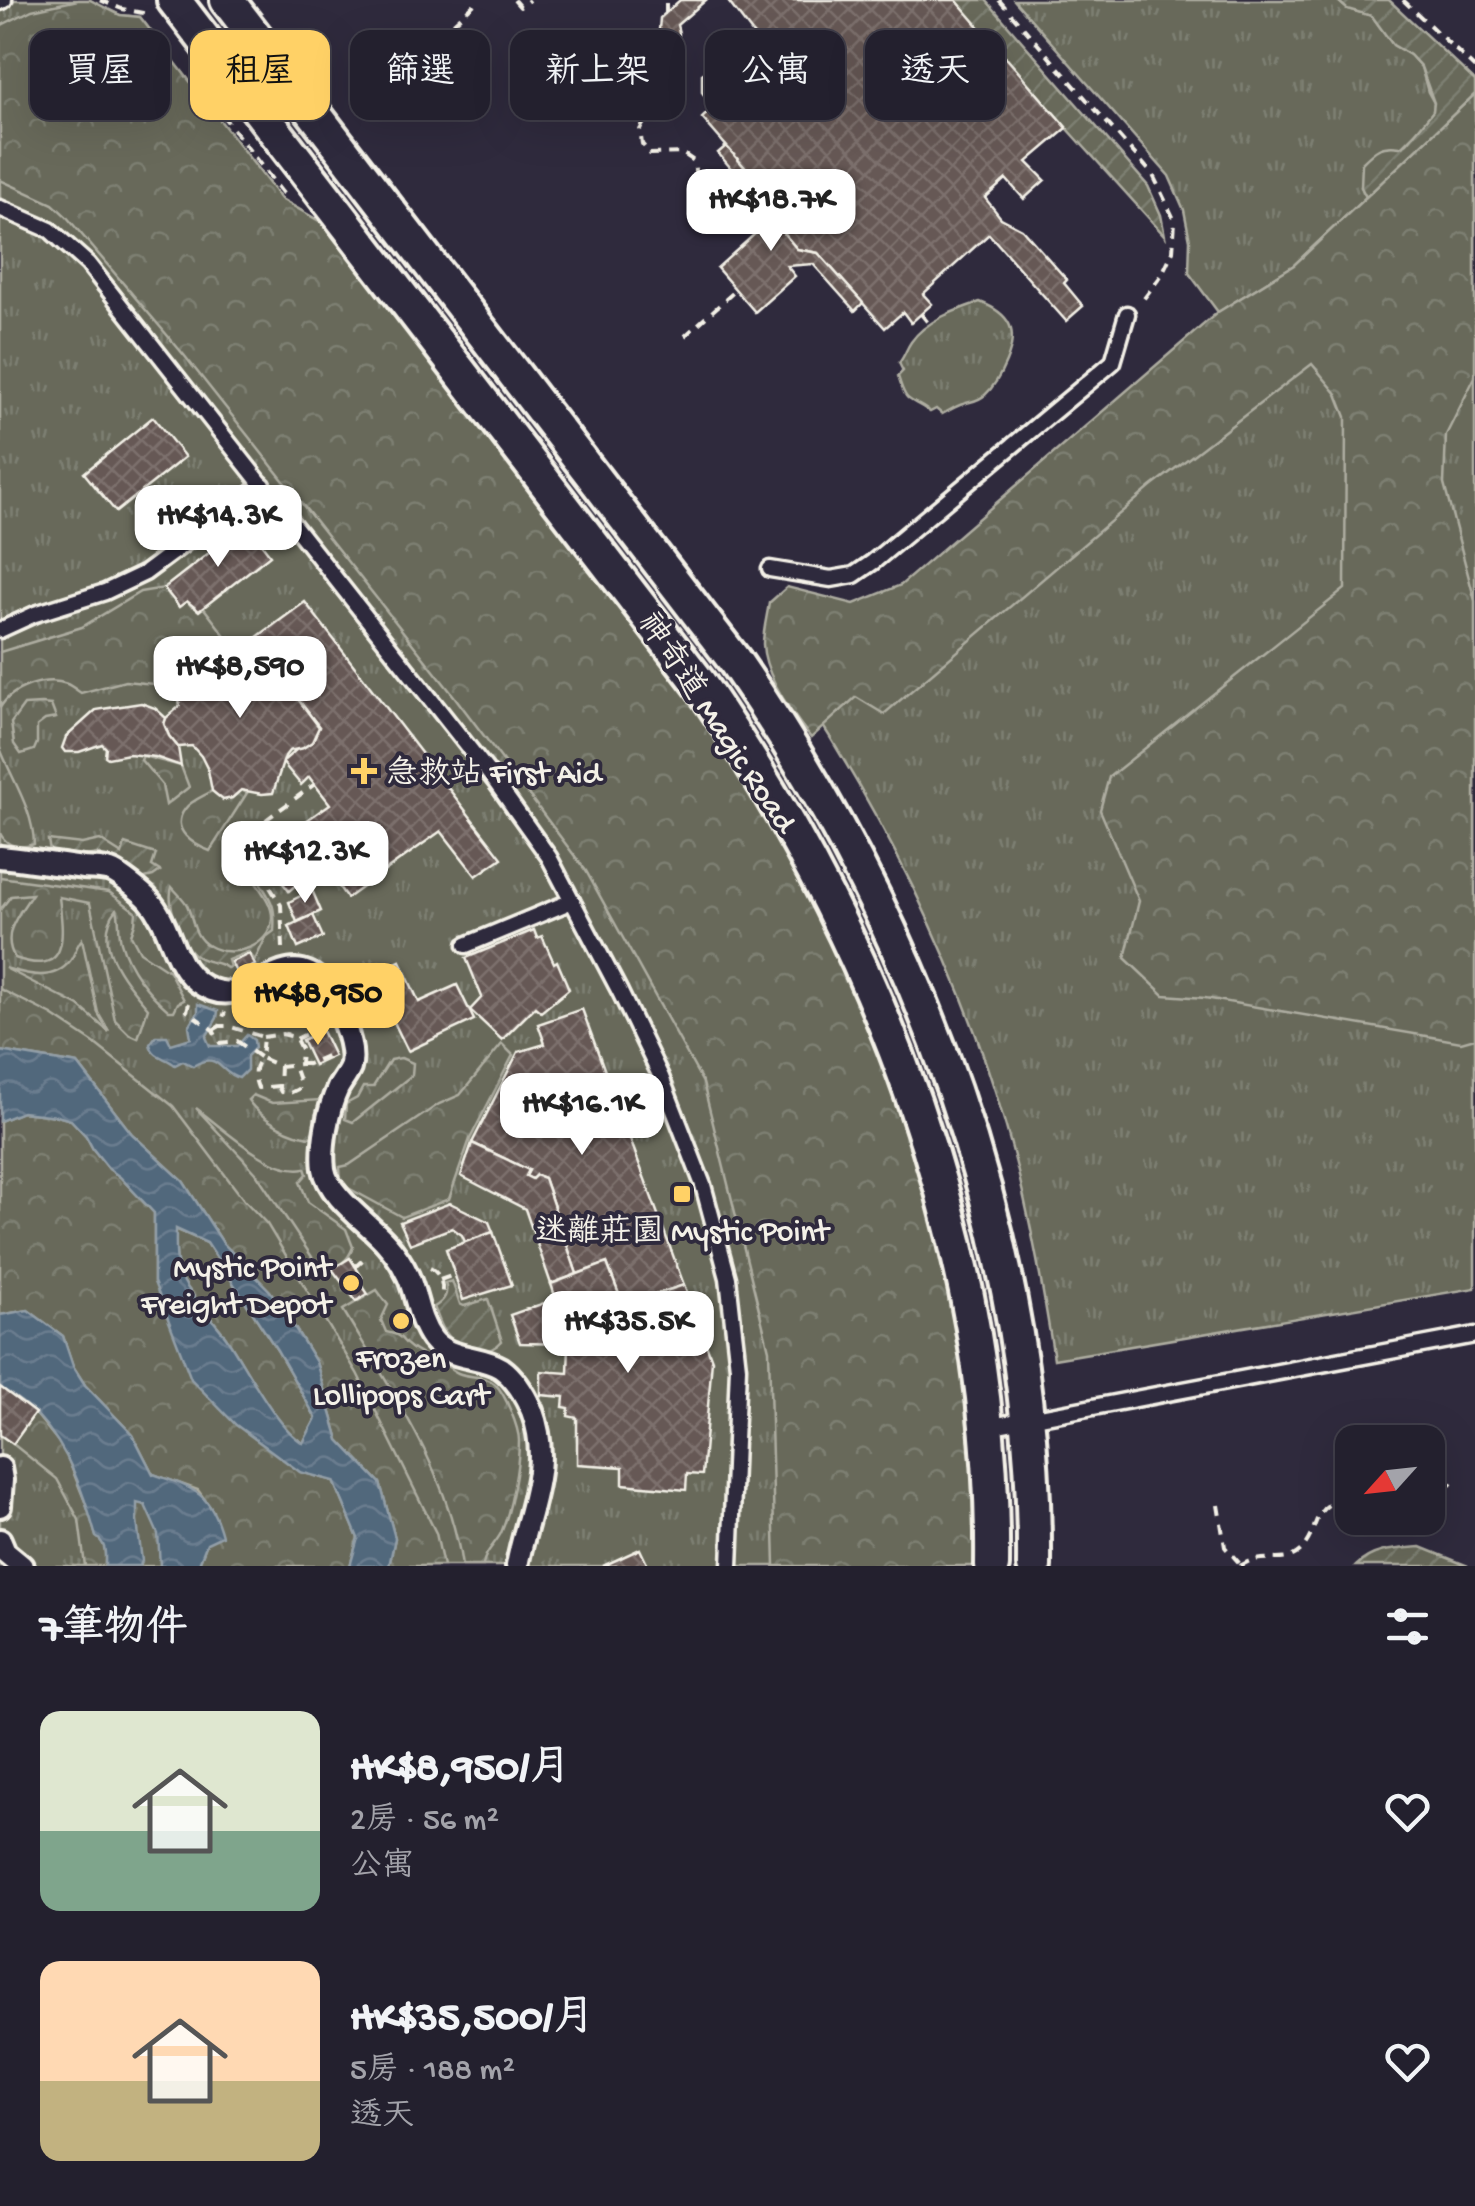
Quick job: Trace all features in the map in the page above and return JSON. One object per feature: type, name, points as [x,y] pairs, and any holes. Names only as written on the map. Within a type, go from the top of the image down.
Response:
[{"type":"street","name":"神奇道 Magic Road","points":[[227,0],[725,648],[772,714],[840,828],[906,966],[947,1069],[969,1132],[1004,1263],[1028,1419],[1034,1566]]},
{"type":"street","name":"神奇道 Magic Road","points":[[164,7],[688,668],[737,737],[803,848],[868,982],[930,1145],[964,1271],[976,1336],[990,1466],[992,1566]]},
{"type":"street","points":[[0,857],[112,872],[150,900],[183,970],[200,985],[216,992],[235,993],[281,972],[310,972],[325,987],[351,1044],[350,1067],[327,1117],[324,1171],[332,1188],[398,1258],[434,1342],[455,1354],[500,1368],[512,1378],[536,1424],[542,1458],[517,1566]]},
{"type":"street","points":[[0,1468],[0,1506]]},
{"type":"street","points":[[0,1540],[5,1552],[22,1566]]},
{"type":"lane","points":[[0,208],[50,230],[88,264],[494,780],[549,856],[660,1077],[703,1185],[728,1278],[738,1366],[730,1566]]},
{"type":"lane","points":[[770,569],[831,579],[854,575],[873,562],[1113,362],[1127,314]]},
{"type":"lane","points":[[0,630],[145,573],[263,485]]},
{"type":"lane","points":[[466,945],[572,900]]},
{"type":"lane","points":[[986,1427],[1475,1335]]},
{"type":"path","points":[[100,0],[122,9],[164,7]]},
{"type":"path","points":[[445,30],[479,0]]},
{"type":"path","points":[[514,0],[520,8],[528,0]]},
{"type":"path","points":[[666,0],[666,13]]},
{"type":"path","points":[[999,0],[1153,175],[1175,220],[1173,251],[1161,276],[1127,314]]},
{"type":"path","points":[[1403,0],[1475,68]]},
{"type":"path","points":[[227,120],[284,195]]},
{"type":"path","points":[[646,120],[640,130],[642,144],[650,154],[682,152],[694,161],[698,206],[708,215],[733,212],[754,226],[766,227]]},
{"type":"path","points":[[685,336],[736,290]]},
{"type":"path","points":[[921,314],[930,325]]},
{"type":"path","points":[[286,1035],[288,1026],[276,999],[286,994],[281,972],[281,905],[246,854],[266,819],[316,784]]},
{"type":"path","points":[[190,1016],[212,1030],[220,1042],[237,1041],[253,1054],[280,1066],[308,1064],[351,1044]]},
{"type":"path","points":[[296,1039],[340,1017]]},
{"type":"path","points":[[220,1026],[263,1037],[286,1035],[296,1039],[301,1049],[298,1089],[281,1092],[280,1066]]},
{"type":"path","points":[[263,1037],[261,1058],[254,1070],[258,1088],[279,1086]]},
{"type":"path","points":[[443,1290],[439,1276],[454,1275]]},
{"type":"path","points":[[1445,1480],[1455,1487]]},
{"type":"path","points":[[1218,1505],[1226,1547],[1241,1565],[1256,1559],[1282,1561],[1300,1552],[1320,1512],[1335,1500]]},
{"type":"green space","points":[[0,0],[90,0],[120,15],[140,17],[150,30],[30,30],[30,120],[170,120],[170,56],[190,82],[190,120],[220,120],[281,199],[326,225],[648,643],[756,801],[844,971],[891,1089],[958,1339],[972,1467],[974,1566],[0,1566]]},
{"type":"green space","points":[[90,0],[120,15],[140,17],[150,30],[30,30],[30,120],[170,120],[170,56],[190,82],[190,120],[220,120],[281,199],[326,225],[686,694],[750,794],[807,896],[856,1001],[898,1108],[932,1219],[956,1332],[970,1447],[974,1566],[775,1566],[769,1350],[703,1083],[586,871],[454,696],[184,355],[66,216],[53,204],[0,180],[0,26],[32,10]]},
{"type":"green space","points":[[956,0],[986,0],[1148,186],[1165,236],[1005,57],[1005,30],[982,30]]},
{"type":"green space","points":[[1014,0],[1337,0],[1347,9],[1372,16],[1393,45],[1421,67],[1434,103],[1433,111],[1361,187],[1366,197],[1294,265],[1218,312],[1189,273],[1190,240],[1184,210],[1169,176]]},
{"type":"green space","points":[[1337,0],[1389,0],[1475,81],[1475,94],[1366,197],[1361,187],[1362,163],[1379,149],[1407,143],[1433,111],[1434,103],[1421,67],[1410,55],[1393,45],[1372,16],[1347,9]]},
{"type":"green space","points":[[1475,94],[1475,377],[1446,435],[1444,484],[1475,601],[1475,1038],[1461,1042],[1205,998],[1164,995],[1125,958],[1139,901],[1100,810],[1109,777],[1345,589],[1346,417],[1337,394],[1312,364],[1151,487],[884,714],[856,697],[811,738],[768,668],[763,644],[769,603],[787,587],[854,604],[901,585],[1218,312],[1294,265]]},
{"type":"green space","points":[[1475,155],[1475,1288],[1054,1359],[1021,1184],[968,1014],[895,853],[806,699]]},
{"type":"green space","points":[[980,302],[999,312],[1010,325],[1012,341],[1004,367],[979,399],[942,414],[936,409],[930,412],[907,397],[898,376],[903,371],[899,363],[917,334],[952,312]]},
{"type":"green space","points":[[164,588],[179,606],[187,601],[191,606],[203,607],[230,642],[216,671],[178,668],[176,678],[163,685],[125,681],[81,693],[67,684],[39,683],[12,695],[0,708],[0,652],[82,627],[140,592]]},
{"type":"green space","points":[[24,705],[51,705],[56,718],[37,726],[34,750],[21,754],[14,744],[11,723]]},
{"type":"green space","points":[[0,748],[26,807],[34,844],[14,846],[0,833]]},
{"type":"green space","points":[[143,756],[181,766],[189,787],[166,805],[162,785],[141,760]]},
{"type":"green space","points":[[241,790],[247,793],[210,851],[185,836],[181,817],[190,804],[212,791],[223,800]]},
{"type":"green space","points":[[48,840],[82,844],[100,840],[122,854],[125,844],[156,854],[152,866],[160,871],[141,879],[98,854],[50,851]]},
{"type":"green space","points":[[0,877],[109,892],[136,912],[131,935],[140,952],[169,971],[184,1000],[169,1011],[140,980],[121,942],[117,909],[107,935],[109,948],[121,974],[148,1008],[138,1038],[115,1020],[90,903],[59,897],[62,937],[55,957],[33,963],[15,958],[10,932],[32,894],[11,896],[0,910]]},
{"type":"green space","points":[[258,879],[272,903],[274,931],[266,937],[255,960],[248,952],[228,960],[227,968],[196,956],[176,924],[172,887],[187,905],[204,942],[218,950],[238,951],[257,944],[270,929],[271,909],[256,883]]},
{"type":"green space","points":[[82,939],[98,1013],[109,1032],[79,1006],[5,968],[39,975],[56,972],[70,961]]},
{"type":"green space","points":[[0,989],[52,1015],[94,1043],[173,1106],[244,1200],[267,1224],[357,1373],[436,1533],[443,1566],[389,1566],[395,1538],[380,1483],[339,1440],[316,1362],[290,1320],[270,1291],[223,1243],[183,1181],[132,1134],[78,1064],[0,1051]]},
{"type":"green space","points":[[502,1044],[513,1055],[470,1139],[449,1199],[402,1217],[341,1184],[340,1167],[349,1165],[439,1104],[460,1095]]},
{"type":"green space","points":[[401,1058],[413,1063],[412,1075],[353,1122],[345,1119],[346,1104],[357,1098],[363,1087],[373,1087],[390,1060]]},
{"type":"green space","points":[[253,1095],[272,1103],[320,1100],[314,1137],[296,1134],[269,1120],[248,1100]]},
{"type":"green space","points":[[196,1108],[263,1157],[292,1168],[305,1168],[307,1174],[300,1182],[308,1202],[346,1229],[353,1247],[345,1260],[322,1272],[256,1173]]},
{"type":"green space","points":[[21,1112],[71,1120],[109,1169],[154,1213],[154,1282],[300,1472],[334,1481],[358,1538],[350,1566],[198,1566],[213,1511],[198,1490],[153,1474],[133,1435],[85,1385],[73,1366],[63,1336],[28,1310],[0,1315],[0,1121]]},
{"type":"green space","points":[[175,1229],[207,1243],[277,1350],[316,1418],[303,1443],[271,1409],[226,1337],[186,1286],[177,1263]]},
{"type":"green space","points":[[452,1281],[464,1306],[488,1299],[502,1341],[495,1347],[472,1350],[456,1343],[444,1330],[434,1307],[444,1297],[445,1283]]},
{"type":"green space","points":[[377,1290],[388,1305],[381,1320],[386,1332],[456,1372],[491,1381],[511,1411],[519,1441],[514,1488],[501,1533],[483,1566],[462,1566],[445,1498],[431,1465],[343,1310]]},
{"type":"green space","points":[[35,1413],[64,1449],[96,1536],[104,1546],[105,1566],[85,1566],[79,1520],[57,1479],[13,1444]]},
{"type":"green space","points":[[1421,1547],[1468,1566],[1356,1566],[1378,1553]]},
{"type":"water","points":[[198,1004],[218,1011],[206,1037],[210,1046],[237,1046],[247,1035],[254,1040],[255,1048],[247,1056],[247,1070],[239,1078],[214,1061],[193,1066],[183,1061],[175,1065],[152,1049],[150,1044],[156,1036],[167,1036],[171,1044],[191,1038],[189,1026],[198,1012]]},
{"type":"water","points":[[0,1051],[78,1064],[132,1134],[183,1181],[223,1243],[270,1291],[316,1362],[339,1440],[380,1483],[395,1538],[389,1566],[350,1566],[358,1538],[334,1481],[300,1472],[236,1425],[191,1379],[154,1282],[154,1213],[109,1169],[71,1120],[22,1112],[0,1121]],"holes":[[[176,1229],[207,1243],[316,1418],[303,1443],[282,1424],[226,1337],[181,1277],[176,1259]]]},
{"type":"water","points":[[28,1310],[63,1336],[73,1366],[85,1385],[133,1435],[153,1474],[198,1493],[212,1509],[222,1536],[207,1543],[198,1566],[160,1566],[158,1534],[145,1505],[137,1503],[140,1566],[105,1566],[104,1546],[96,1537],[67,1457],[34,1412],[0,1387],[0,1315]]},
{"type":"building","points":[[680,0],[706,0],[677,25],[678,30],[659,30],[660,18]]},
{"type":"building","points":[[727,0],[956,0],[982,30],[865,30],[865,120],[1005,120],[1005,57],[1067,128],[1027,162],[1045,180],[1024,199],[1006,179],[985,198],[1001,218],[1022,229],[1067,280],[1064,283],[1083,306],[1066,321],[989,234],[923,294],[932,304],[911,323],[903,312],[885,328],[818,253],[797,249],[781,230],[781,209],[702,118],[845,120],[845,30],[750,30]]},
{"type":"building","points":[[705,72],[705,96],[702,92]]},
{"type":"building","points":[[726,146],[781,209],[781,230],[797,249],[818,253],[863,303],[855,311],[813,264],[787,266],[795,276],[755,312],[717,268],[757,232],[765,240],[768,212],[718,153]]},
{"type":"building","points":[[153,417],[185,457],[116,512],[84,473]]},
{"type":"building","points":[[246,524],[270,555],[199,611],[187,601],[179,607],[164,588]]},
{"type":"building","points":[[305,602],[502,858],[476,876],[441,831],[347,898],[334,880],[325,885],[300,852],[308,845],[296,828],[330,804],[309,777],[301,785],[282,762],[312,742],[319,727],[253,640]]},
{"type":"building","points":[[253,640],[319,727],[312,742],[285,756],[273,793],[241,790],[223,800],[212,791],[201,756],[192,746],[178,747],[164,724],[180,706],[178,670],[198,667],[216,671],[230,642]]},
{"type":"building","points":[[141,703],[166,718],[164,724],[178,747],[181,766],[129,754],[108,758],[102,744],[79,752],[65,752],[62,748],[66,737],[96,710]]},
{"type":"building","points":[[275,833],[284,844],[278,849],[304,878],[289,891],[268,859],[263,863],[253,851]]},
{"type":"building","points":[[312,890],[321,911],[297,922],[289,902]]},
{"type":"building","points":[[313,915],[323,937],[298,948],[289,926]]},
{"type":"building","points":[[534,930],[537,938],[542,936],[554,963],[557,961],[569,989],[541,1012],[535,1007],[502,1040],[470,1010],[482,997],[466,958]]},
{"type":"building","points":[[249,954],[255,965],[237,974],[231,962]]},
{"type":"building","points":[[400,961],[419,1002],[457,985],[474,1020],[408,1051],[391,1016],[375,1024],[352,983]]},
{"type":"building","points":[[301,989],[317,1012],[293,1022],[282,998]]},
{"type":"building","points":[[270,993],[278,1010],[270,1014],[264,1002],[250,1008],[248,1003]]},
{"type":"building","points":[[582,1009],[684,1285],[623,1305],[607,1263],[577,1274],[544,1178],[536,1175],[532,1179],[526,1176],[529,1170],[472,1143],[518,1052],[545,1044],[538,1024]]},
{"type":"building","points":[[322,1031],[334,1056],[314,1065],[302,1040]]},
{"type":"building","points":[[472,1143],[529,1170],[526,1176],[532,1179],[536,1175],[544,1178],[577,1274],[551,1284],[525,1209],[461,1176]]},
{"type":"building","points":[[450,1203],[489,1222],[493,1232],[465,1242],[452,1228],[410,1244],[400,1222]]},
{"type":"building","points":[[493,1232],[512,1285],[463,1300],[446,1249]]},
{"type":"building","name":"Mystic Point Freight Depot","points":[[350,1258],[368,1294],[356,1301],[332,1269]]},
{"type":"building","points":[[607,1263],[623,1305],[684,1285],[712,1360],[702,1475],[687,1474],[686,1490],[623,1484],[623,1467],[577,1464],[577,1418],[568,1416],[569,1408],[563,1407],[564,1397],[541,1395],[541,1371],[568,1373],[569,1344],[520,1343],[510,1315],[556,1299],[551,1284]]},
{"type":"building","points":[[0,1387],[35,1413],[13,1444],[0,1435]]},
{"type":"building","points":[[640,1549],[648,1566],[603,1566]]},
{"type":"place","name":"急救站 First Aid","points":[[364,771]]},
{"type":"place","name":"迷離莊園 Mystic Point","points":[[682,1194]]},
{"type":"place","name":"Mystic Point Freight Depot","points":[[351,1283]]},
{"type":"place","name":"Frozen Lollipops Cart","points":[[401,1321]]}]
